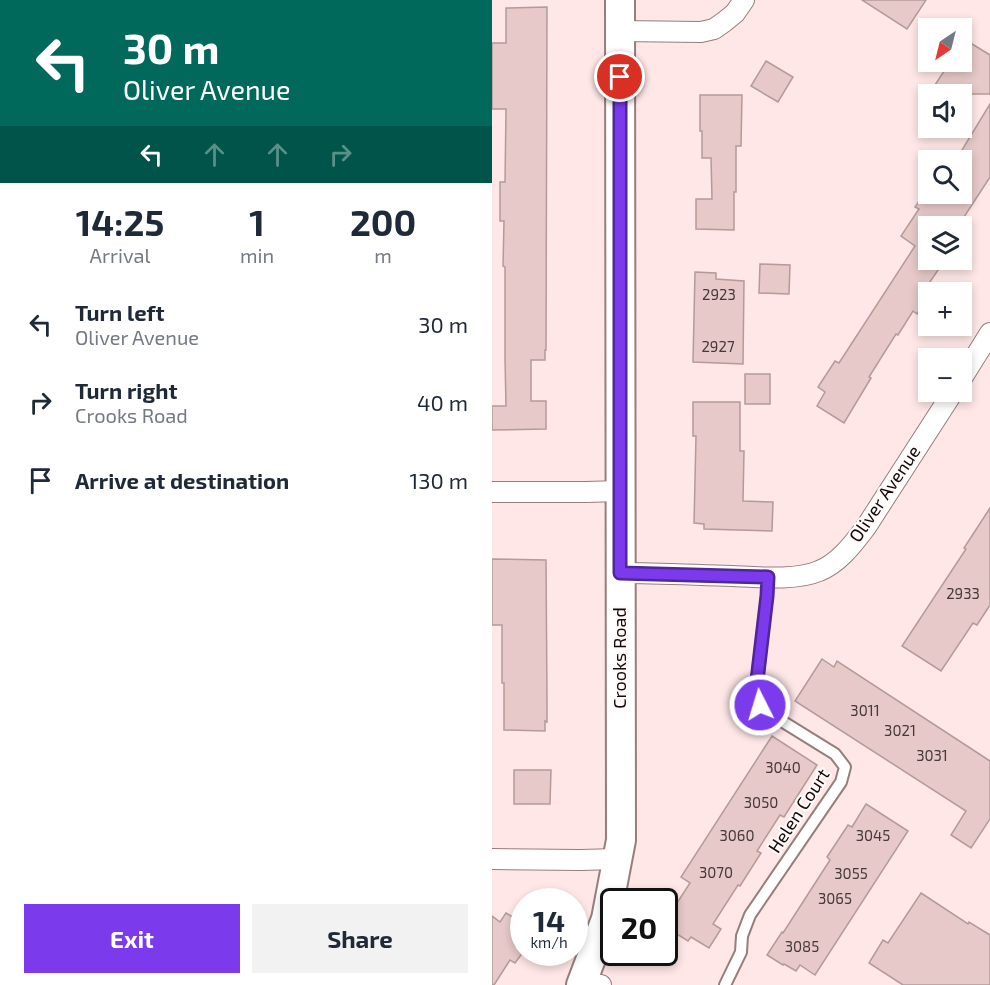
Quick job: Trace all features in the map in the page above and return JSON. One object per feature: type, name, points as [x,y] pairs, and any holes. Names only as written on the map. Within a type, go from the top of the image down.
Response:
[{"type":"main road","name":"Crooks Road","points":[[588,984],[606,919],[621,840],[620,0]]},
{"type":"street","points":[[621,31],[701,32],[724,22],[735,13],[744,0]]},
{"type":"street","points":[[972,362],[990,333]]},
{"type":"street","name":"Oliver Avenue","points":[[620,573],[768,577],[800,576],[819,571],[852,546],[947,402]]},
{"type":"street","points":[[492,492],[620,491]]},
{"type":"street","points":[[492,859],[617,859]]},
{"type":"lane","name":"Helen Court","points":[[725,985],[741,952],[742,936],[750,915],[841,782],[845,767],[835,754],[772,715],[760,705],[756,689],[768,577]]},
{"type":"building","points":[[862,0],[926,0],[907,29]]},
{"type":"building","points":[[547,7],[546,350],[545,360],[531,360],[531,401],[546,401],[546,429],[492,430],[492,406],[506,406],[504,221],[500,221],[500,182],[505,182],[506,109],[492,109],[492,43],[506,43],[506,8]]},
{"type":"building","points":[[972,44],[990,55],[990,94],[972,94],[972,84],[936,84],[943,72],[972,72]]},
{"type":"building","points":[[766,61],[793,77],[778,102],[751,86]]},
{"type":"building","points":[[700,95],[742,95],[741,146],[736,146],[734,230],[696,229],[696,199],[712,199],[711,158],[702,158]]},
{"type":"building","points":[[990,104],[990,177],[965,216],[918,216],[918,270],[938,270],[930,282],[918,282],[918,312],[917,314],[913,311],[898,335],[896,334],[844,423],[817,406],[825,392],[818,387],[835,361],[839,363],[915,246],[901,236],[919,209],[915,207],[918,203],[972,204],[972,150],[962,150],[969,138],[972,138],[972,134]]},
{"type":"building","points":[[760,264],[790,265],[789,294],[759,293]]},
{"type":"building","points":[[695,272],[716,273],[716,279],[744,281],[743,364],[693,362]]},
{"type":"building","points":[[745,374],[770,374],[770,404],[745,404]]},
{"type":"building","points":[[693,402],[740,402],[740,451],[744,451],[743,501],[773,502],[772,531],[704,529],[704,524],[694,523],[696,436],[693,436]]},
{"type":"building","points":[[990,508],[990,605],[977,625],[973,623],[941,671],[902,646],[966,549],[964,548]]},
{"type":"building","points":[[492,559],[546,560],[547,722],[545,721],[545,731],[504,730],[502,625],[492,625]]},
{"type":"building","points":[[822,659],[834,667],[837,661],[990,761],[990,819],[971,848],[951,835],[966,811],[795,701]]},
{"type":"building","points":[[772,736],[817,765],[784,817],[780,815],[757,851],[761,853],[713,924],[721,929],[709,948],[691,937],[688,941],[678,935],[678,901],[690,883],[681,877]]},
{"type":"building","points":[[514,770],[551,770],[550,804],[514,804]]},
{"type":"building","points":[[866,804],[908,831],[815,975],[800,965],[796,971],[783,965],[767,955],[830,860],[827,857],[848,825],[852,827]]},
{"type":"building","points":[[921,893],[968,924],[969,922],[990,935],[990,985],[903,985],[869,963],[883,940],[888,943]]},
{"type":"building","points":[[506,913],[510,915],[510,960],[492,985],[492,916],[500,922]]},
{"type":"route","points":[[620,77],[620,573],[768,577],[756,689],[760,705]]}]
